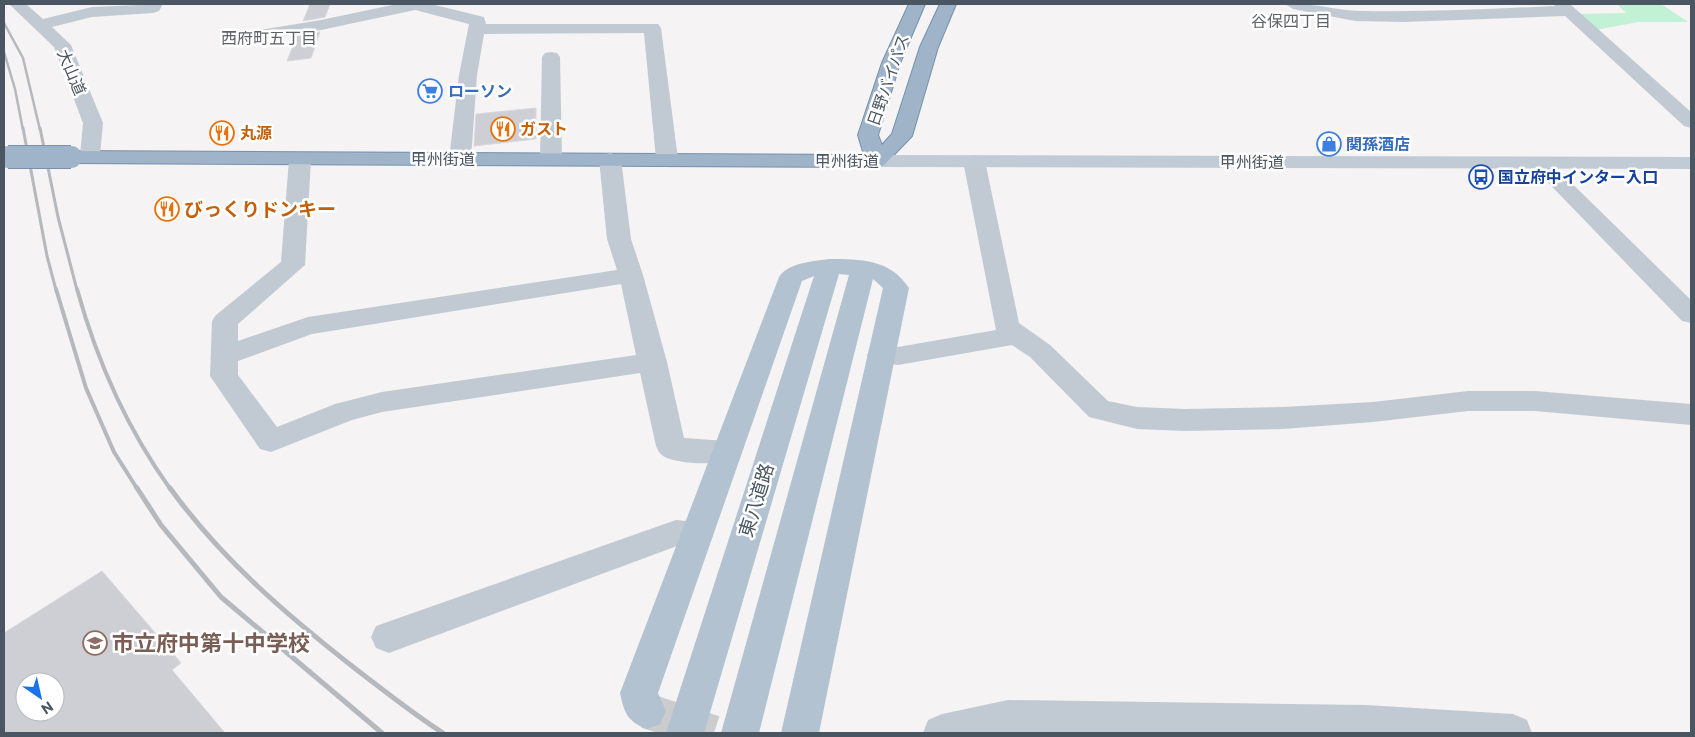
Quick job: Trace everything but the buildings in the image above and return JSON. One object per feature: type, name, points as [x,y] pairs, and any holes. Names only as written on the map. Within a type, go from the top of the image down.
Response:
[{"type":"highway","name":"日野バイパス","points":[[918,4],[891,62],[868,135],[877,161],[902,136],[929,47],[948,4]]},
{"type":"highway","name":"甲州街道","points":[[6,157],[877,161]]},
{"type":"main road","name":"甲州街道","points":[[877,161],[1691,163]]},
{"type":"main road","points":[[646,711],[639,694],[791,277],[799,271],[829,267],[863,269],[880,273],[891,279],[896,288],[800,733]]},
{"type":"main road","name":"東八道路","points":[[685,733],[829,267]]},
{"type":"main road","points":[[740,733],[863,269]]},
{"type":"street","name":"大山道","points":[[17,4],[62,45],[88,108],[93,124],[80,157]]},
{"type":"street","points":[[39,25],[92,12],[153,8],[155,4]]},
{"type":"street","points":[[254,36],[321,25],[413,4],[478,21],[468,75],[460,159]]},
{"type":"street","points":[[1294,4],[1355,16],[1404,18],[1564,7],[1691,122]]},
{"type":"street","points":[[476,29],[652,28],[667,159]]},
{"type":"street","points":[[551,57],[551,159]]},
{"type":"street","points":[[300,159],[293,265],[225,321],[226,355],[224,376],[271,441],[345,411],[382,402],[653,362]]},
{"type":"street","points":[[610,159],[620,239],[653,362],[671,446],[676,449],[727,452]]},
{"type":"street","points":[[974,161],[1008,326],[1017,336],[1040,351],[1099,410],[1137,418],[1186,420],[1283,418],[1373,412],[1468,401],[1535,401],[1691,414]]},
{"type":"street","points":[[1540,163],[1691,315]]},
{"type":"street","points":[[226,355],[308,326],[631,275]]},
{"type":"street","points":[[881,355],[898,356],[1017,336]]},
{"type":"street","points":[[389,637],[676,533],[697,535]]},
{"type":"street","points":[[942,733],[1008,718],[1366,724],[1513,733]]},
{"type":"green space","points":[[1617,4],[1661,4],[1688,22],[1638,22],[1595,30],[1578,14],[1626,13]]},
{"type":"tunnel","points":[[647,711],[714,733]]},
{"type":"railway","points":[[4,23],[23,58],[40,130]]},
{"type":"railway","points":[[4,52],[15,89],[23,130]]},
{"type":"railway","points":[[23,128],[47,256],[56,290]]},
{"type":"railway","points":[[40,128],[58,217],[77,290]]},
{"type":"railway","points":[[56,289],[86,388],[114,452],[138,490]]},
{"type":"railway","points":[[77,289],[94,342],[115,394],[127,419],[171,490]]},
{"type":"railway","points":[[137,488],[161,525],[221,597],[382,733]]},
{"type":"railway","points":[[170,488],[211,539],[281,608],[410,711],[443,733]]},
{"type":"place","name":"ローソン","points":[[430,91]]},
{"type":"place","name":"ガスト","points":[[503,129]]},
{"type":"place","name":"丸源","points":[[222,133]]},
{"type":"place","name":"関孫酒店","points":[[1329,144]]},
{"type":"place","name":"国立府中インター入口","points":[[1481,177]]},
{"type":"place","name":"びっくりドンキー","points":[[167,209]]},
{"type":"place","name":"市立府中第十中学校","points":[[95,643]]},
{"type":"district","name":"谷保四丁目","points":[[1291,21]]},
{"type":"district","name":"西府町五丁目","points":[[269,38]]}]
